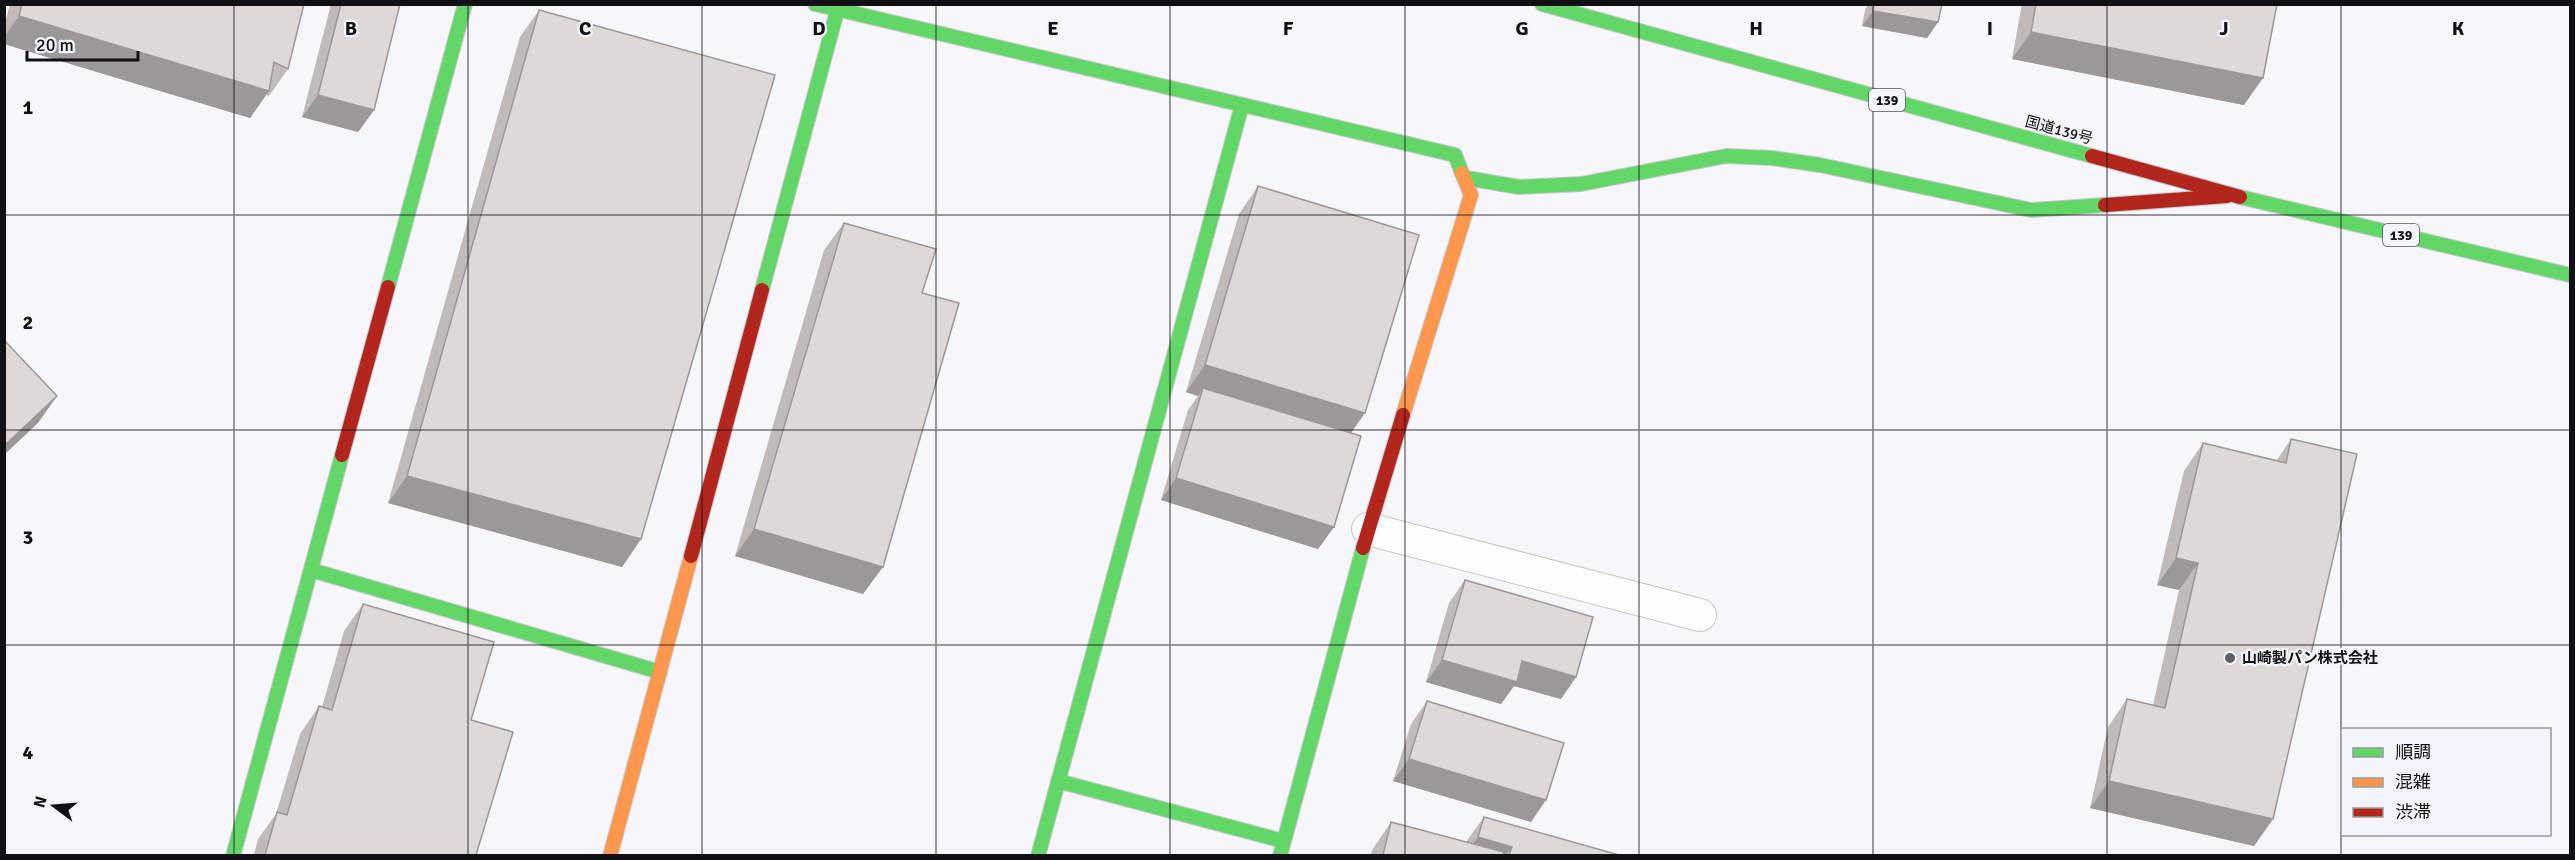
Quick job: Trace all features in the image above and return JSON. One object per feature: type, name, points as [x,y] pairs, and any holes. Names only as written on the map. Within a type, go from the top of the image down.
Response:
[{"type":"main road","points":[[233,855],[465,4]]},
{"type":"main road","points":[[815,4],[838,7],[1455,154],[1471,195],[1368,529],[1280,855]]},
{"type":"main road","name":"国道139号","points":[[1542,4],[2232,195],[2571,275]]},
{"type":"main road","points":[[610,855],[838,7]]},
{"type":"main road","points":[[1038,855],[1242,105]]},
{"type":"main road","points":[[1466,178],[1519,187],[1581,184],[1695,160],[1726,156],[1772,158],[1820,165],[2031,210],[2232,195]]},
{"type":"main road","points":[[310,570],[660,672]]},
{"type":"main road","points":[[1058,781],[1284,841]]},
{"type":"street","points":[[1368,529],[1700,615]]},
{"type":"building","points":[[22,4],[304,4],[288,69],[274,62],[269,91],[19,16]]},
{"type":"building","points":[[341,4],[400,4],[374,110],[318,95]]},
{"type":"building","points":[[1874,4],[1942,4],[1938,22],[1873,11]]},
{"type":"building","points":[[2036,4],[2277,4],[2263,78],[2031,32]]},
{"type":"building","points":[[539,10],[775,75],[641,539],[407,476]]},
{"type":"building","points":[[1258,186],[1419,235],[1365,413],[1205,365]]},
{"type":"building","points":[[844,223],[936,249],[922,293],[959,303],[883,567],[754,529]]},
{"type":"building","points":[[4,340],[57,396],[4,446]]},
{"type":"building","points":[[1203,388],[1361,436],[1334,527],[1176,478]]},
{"type":"building","name":"山崎製パン株式会社","points":[[2291,439],[2357,454],[2273,819],[2109,781],[2127,699],[2165,708],[2198,563],[2176,558],[2203,443],[2286,463]]},
{"type":"building","points":[[1465,580],[1593,617],[1576,677],[1522,661],[1517,682],[1442,660]]},
{"type":"building","points":[[363,604],[494,642],[471,720],[513,732],[476,855],[265,855],[277,812],[287,815],[319,706],[332,710]]},
{"type":"building","points":[[1427,701],[1564,743],[1546,800],[1409,759]]},
{"type":"building","points":[[1484,817],[1619,855],[1509,855],[1512,847],[1478,837]]},
{"type":"building","points":[[1391,822],[1504,852],[1503,855],[1383,855]]},
{"type":"traffic: fast","points":[[388,287],[465,4]]},
{"type":"traffic: fast","points":[[815,4],[1455,155],[1462,173]]},
{"type":"traffic: fast","points":[[762,290],[839,4]]},
{"type":"traffic: fast","points":[[1542,4],[2092,156]]},
{"type":"traffic: fast","points":[[1038,856],[1242,105]]},
{"type":"traffic: fast","points":[[1466,178],[1519,187],[1581,184],[1726,156],[1772,158],[1820,165],[2031,210],[2105,205]]},
{"type":"traffic: fast","points":[[2240,197],[2570,275]]},
{"type":"traffic: fast","points":[[233,856],[342,455]]},
{"type":"traffic: fast","points":[[1280,856],[1363,548]]},
{"type":"traffic: fast","points":[[311,570],[660,672]]},
{"type":"traffic: fast","points":[[1058,781],[1283,841]]},
{"type":"traffic: slow","points":[[1403,415],[1471,195],[1462,173]]},
{"type":"traffic: slow","points":[[610,856],[691,556]]},
{"type":"traffic: jam","points":[[2092,156],[2240,197]]},
{"type":"traffic: jam","points":[[2105,205],[2227,196]]},
{"type":"traffic: jam","points":[[342,455],[388,287]]},
{"type":"traffic: jam","points":[[691,556],[762,290]]},
{"type":"traffic: jam","points":[[1363,548],[1403,415]]},
{"type":"place","name":"山崎製パン株式会社","points":[[2230,658]]}]
